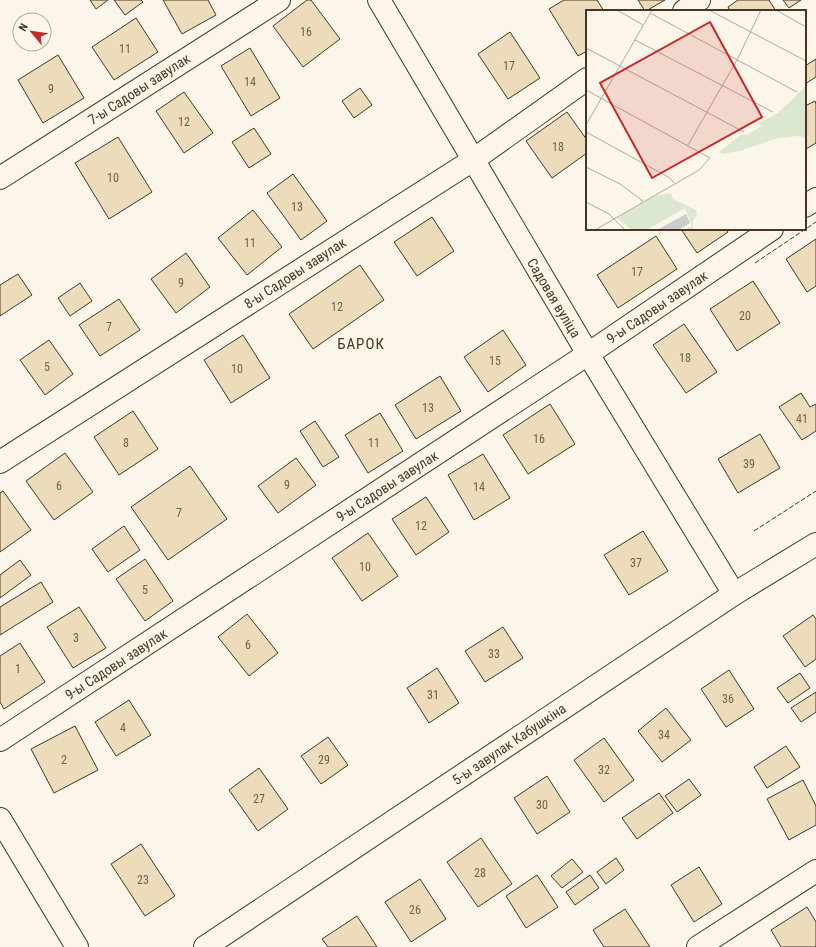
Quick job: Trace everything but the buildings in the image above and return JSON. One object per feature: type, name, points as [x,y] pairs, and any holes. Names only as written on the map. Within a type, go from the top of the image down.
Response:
[{"type":"street","name":"7-ы Садовы завулак","points":[[0,178],[279,0]]},
{"type":"street","name":"Садовая вуліца","points":[[379,0],[588,354],[734,594]]},
{"type":"street","points":[[685,10],[699,0]]},
{"type":"street","name":"8-ы Садовы завулак","points":[[0,462],[473,160],[586,80]]},
{"type":"street","points":[[806,205],[816,199]]},
{"type":"street","name":"9-ы Садовы завулак","points":[[0,740],[588,354],[771,230]]},
{"type":"street","name":"5-ы завулак Кабушкіна","points":[[205,947],[734,594],[816,544]]},
{"type":"street","points":[[0,819],[77,947]]},
{"type":"street","points":[[698,947],[816,872]]},
{"type":"fence","points":[[806,229],[816,222]]},
{"type":"fence","points":[[755,263],[804,230]]},
{"type":"fence","points":[[754,531],[816,491]]},
{"type":"district","name":"БАРОК","points":[[361,344]]}]
